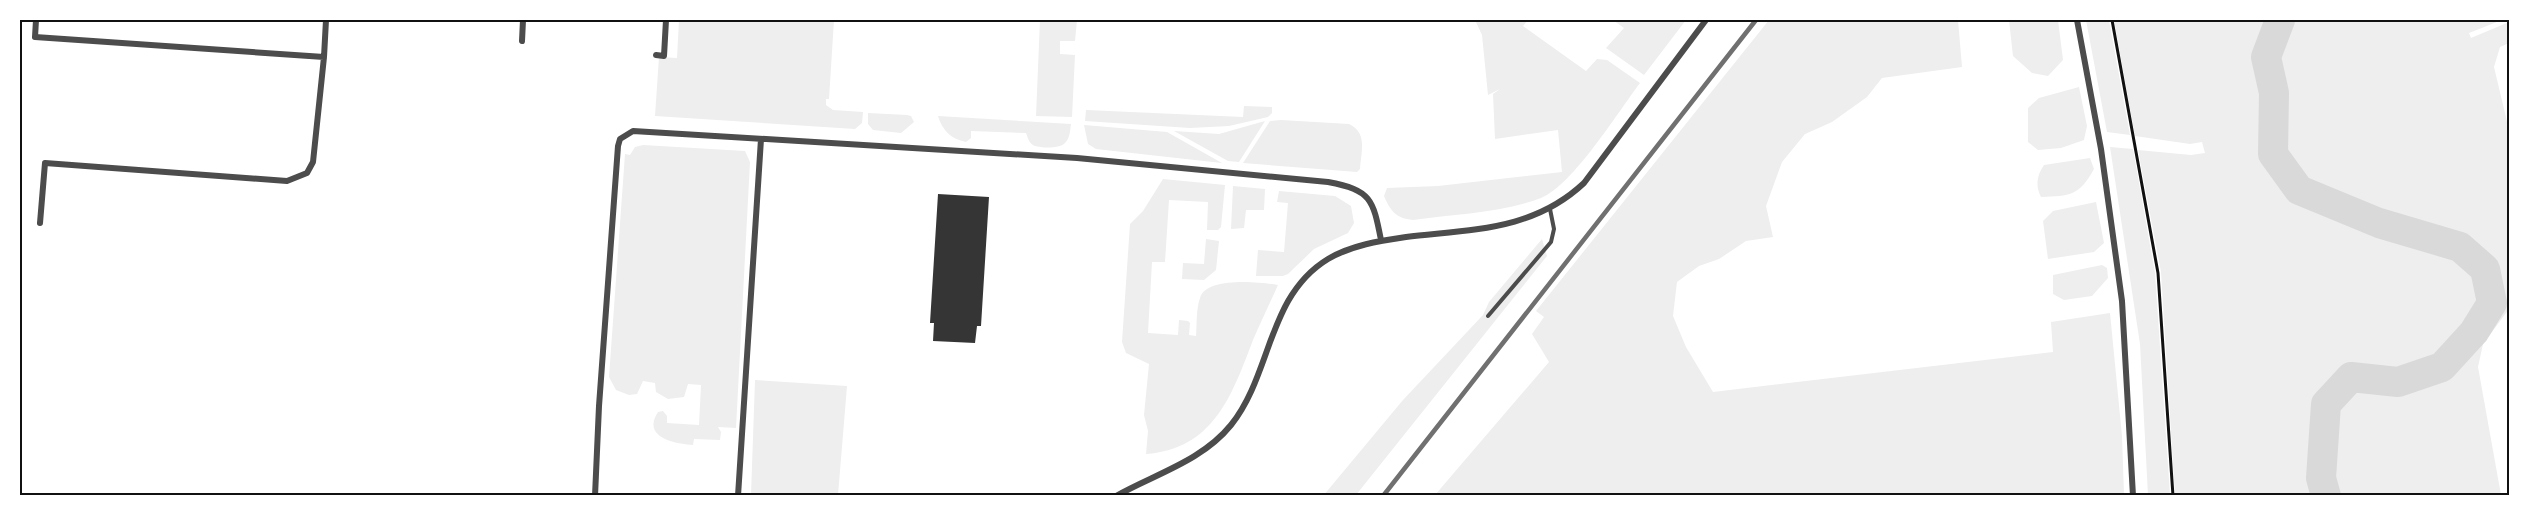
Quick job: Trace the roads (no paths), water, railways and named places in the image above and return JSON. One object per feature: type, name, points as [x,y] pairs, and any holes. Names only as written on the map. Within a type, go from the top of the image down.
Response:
[{"type":"street","points":[[36,20],[35,37],[324,57]]},
{"type":"street","points":[[40,223],[45,163],[287,181],[307,173],[313,162],[326,20]]},
{"type":"street","points":[[522,40],[523,20]]},
{"type":"street","points":[[656,54],[664,56],[666,20]]},
{"type":"street","points":[[1116,495],[1187,460],[1217,440],[1245,404],[1283,308],[1295,289],[1327,259],[1352,247],[1381,240],[1506,224],[1531,218],[1570,196],[1584,183],[1706,20]]},
{"type":"street","points":[[2077,20],[2101,149],[2120,290],[2133,495]]},
{"type":"street","points":[[595,495],[599,406],[620,139],[633,131],[1077,158],[1348,186],[1362,192],[1372,204],[1381,240]]},
{"type":"street","points":[[738,495],[761,139]]},
{"type":"lane","points":[[1488,316],[1551,242],[1554,229],[1550,209]]},
{"type":"waterway","points":[[2280,20],[2266,57],[2274,93],[2273,154],[2299,190],[2379,223],[2460,247],[2485,269],[2492,303],[2474,332],[2442,367],[2398,382],[2351,377],[2326,404],[2321,478],[2326,496]]},
{"type":"railway","points":[[1383,496],[1756,20]]}]
